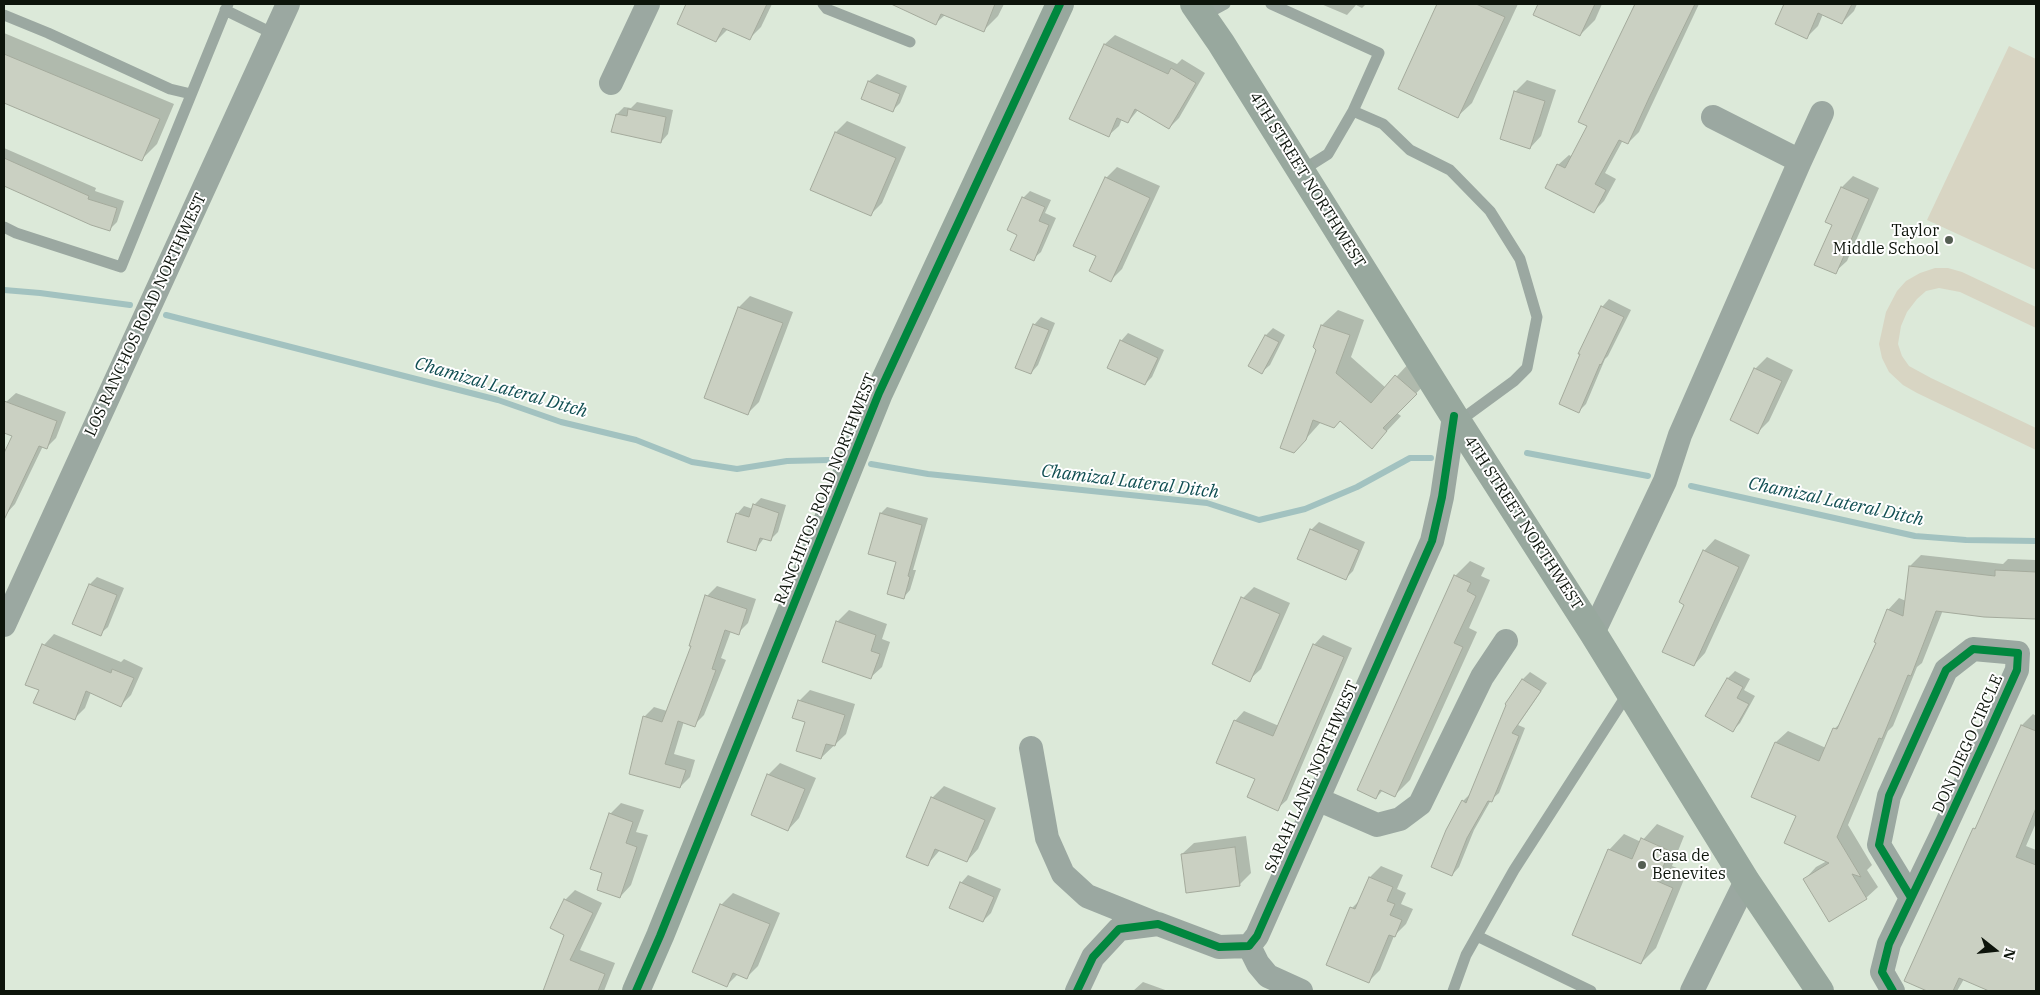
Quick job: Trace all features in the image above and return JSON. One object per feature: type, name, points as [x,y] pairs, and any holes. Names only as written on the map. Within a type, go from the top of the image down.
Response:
[{"type":"main road","name":"RANCHITOS ROAD NORTHWEST","points":[[636,991],[660,936],[879,393],[1060,4]]},
{"type":"main road","name":"4TH STREET NORTHWEST","points":[[1207,8],[1301,171],[1593,633],[1746,880],[1820,991]]},
{"type":"street","name":"LOS RANCHOS ROAD NORTHWEST","points":[[4,625],[288,4]]},
{"type":"street","points":[[611,83],[648,4]]},
{"type":"street","points":[[1593,633],[1665,481],[1680,434],[1822,113]]},
{"type":"street","points":[[1713,118],[1800,161]]},
{"type":"street","name":"SARAH LANE NORTHWEST","points":[[1249,946],[1257,936],[1432,541],[1456,419]]},
{"type":"street","points":[[1317,799],[1377,825],[1400,819],[1420,804],[1482,678],[1506,641]]},
{"type":"street","name":"DON DIEGO CIRCLE","points":[[1894,991],[1882,972],[1889,944],[2017,670],[2018,653],[1973,649],[1946,670],[1889,796],[1878,845],[1910,896]]},
{"type":"street","points":[[1031,748],[1046,838],[1063,874],[1087,896],[1220,947],[1249,946],[1258,964],[1268,976],[1300,991]]},
{"type":"street","points":[[1692,991],[1746,880]]},
{"type":"street","points":[[1078,991],[1093,957],[1119,929],[1158,924]]},
{"type":"lane","points":[[823,4],[827,9],[910,42]]},
{"type":"lane","points":[[1271,4],[1379,53],[1353,111],[1328,154],[1301,171]]},
{"type":"lane","points":[[4,227],[16,233],[121,267],[227,7],[274,34]]},
{"type":"lane","points":[[4,15],[170,89],[191,94]]},
{"type":"lane","points":[[1353,111],[1383,124],[1410,150],[1450,170],[1490,211],[1520,259],[1537,317],[1527,368],[1514,381],[1456,419]]},
{"type":"lane","points":[[1453,991],[1466,955],[1514,870],[1629,692]]},
{"type":"lane","points":[[1476,936],[1591,991]]},
{"type":"shaded area","points":[[2009,46],[2036,59],[2036,270],[1927,220]]},
{"type":"shaded area","points":[[1935,268],[1948,268],[1962,272],[2036,307],[2036,328],[1960,292],[1939,288],[1926,291],[1907,312],[1901,326],[1898,344],[1902,356],[1909,366],[1931,378],[2036,428],[2036,450],[1917,393],[1903,385],[1889,372],[1882,358],[1879,344],[1886,312],[1897,291],[1906,281],[1920,273]]},
{"type":"building","points":[[686,4],[767,4],[750,40],[723,28],[716,42],[677,24]]},
{"type":"building","points":[[891,4],[995,4],[984,32],[941,14],[936,25]]},
{"type":"building","points":[[1437,4],[1476,4],[1505,17],[1458,118],[1398,89]]},
{"type":"building","points":[[1538,4],[1595,4],[1580,36],[1533,15]]},
{"type":"building","points":[[1635,4],[1695,4],[1628,144],[1619,140],[1595,184],[1606,190],[1594,213],[1545,188],[1557,164],[1565,168],[1587,126],[1578,122]]},
{"type":"building","points":[[1784,4],[1852,4],[1842,24],[1818,13],[1807,39],[1775,24]]},
{"type":"building","points":[[1104,44],[1168,74],[1171,68],[1196,83],[1169,129],[1135,109],[1128,123],[1117,118],[1109,137],[1069,119]]},
{"type":"building","points":[[4,54],[160,119],[142,161],[4,103]]},
{"type":"building","points":[[868,81],[900,94],[893,112],[861,99]]},
{"type":"building","points":[[1514,91],[1545,101],[1530,149],[1500,139]]},
{"type":"building","points":[[628,109],[666,117],[661,143],[611,132],[616,114],[627,116]]},
{"type":"building","points":[[835,132],[896,158],[871,216],[810,190]]},
{"type":"building","points":[[4,158],[89,196],[88,199],[117,208],[110,231],[91,225],[4,186]]},
{"type":"building","points":[[1105,177],[1150,198],[1111,282],[1089,271],[1096,256],[1073,246]]},
{"type":"building","points":[[1841,187],[1869,199],[1836,274],[1814,265],[1832,225],[1825,222]]},
{"type":"building","points":[[1022,197],[1045,207],[1039,221],[1049,225],[1034,261],[1010,250],[1017,235],[1007,230]]},
{"type":"building","points":[[1601,306],[1624,317],[1600,364],[1579,413],[1559,404],[1580,354],[1578,354]]},
{"type":"building","points":[[738,307],[783,323],[748,415],[704,398]]},
{"type":"building","points":[[1033,324],[1049,330],[1031,374],[1015,368]]},
{"type":"building","points":[[1321,325],[1350,335],[1336,373],[1371,403],[1395,375],[1417,394],[1383,428],[1387,431],[1372,449],[1340,421],[1334,428],[1313,420],[1306,440],[1294,453],[1280,448],[1316,350],[1313,347]]},
{"type":"building","points":[[1265,335],[1279,342],[1262,374],[1248,366]]},
{"type":"building","points":[[1120,340],[1158,358],[1145,385],[1107,368]]},
{"type":"building","points":[[1754,368],[1782,381],[1758,434],[1730,420]]},
{"type":"building","points":[[4,401],[57,421],[47,449],[39,446],[4,520],[4,453],[12,436],[4,433]]},
{"type":"building","points":[[753,504],[779,513],[771,541],[760,538],[756,551],[727,542],[736,513],[749,517]]},
{"type":"building","points":[[880,513],[922,525],[908,576],[910,577],[904,599],[887,594],[896,562],[868,554]]},
{"type":"building","points":[[1310,529],[1359,550],[1346,580],[1297,559]]},
{"type":"building","points":[[1703,550],[1739,567],[1694,666],[1662,652],[1684,605],[1679,602]]},
{"type":"building","points":[[1909,566],[1995,576],[1995,570],[2036,572],[2036,619],[1984,617],[1936,611],[1911,676],[1908,675],[1882,739],[1879,738],[1837,837],[1861,877],[1852,874],[1867,899],[1829,922],[1803,879],[1829,863],[1784,843],[1796,816],[1751,797],[1775,742],[1819,761],[1833,728],[1837,729],[1876,643],[1874,642],[1887,609],[1903,616]]},
{"type":"building","points":[[1454,575],[1471,583],[1467,591],[1476,596],[1454,643],[1463,647],[1395,797],[1380,790],[1376,799],[1357,790]]},
{"type":"building","points":[[89,584],[117,595],[101,636],[72,624]]},
{"type":"building","points":[[705,595],[747,609],[739,635],[725,630],[712,669],[716,670],[695,727],[678,721],[665,764],[686,770],[680,788],[629,774],[643,716],[662,722],[691,646],[689,646]]},
{"type":"building","points":[[1241,597],[1280,614],[1250,682],[1212,664]]},
{"type":"building","points":[[836,621],[876,635],[871,651],[880,654],[871,679],[822,662]]},
{"type":"building","points":[[42,644],[111,673],[112,669],[134,678],[121,707],[86,691],[75,720],[33,703],[39,690],[25,685]]},
{"type":"building","points":[[1313,644],[1344,657],[1278,811],[1247,797],[1255,779],[1216,763],[1234,720],[1273,736]]},
{"type":"building","points":[[1727,678],[1743,687],[1737,698],[1749,704],[1733,732],[1705,716]]},
{"type":"building","points":[[1522,679],[1541,691],[1512,733],[1519,736],[1492,802],[1488,801],[1467,838],[1452,876],[1431,867],[1446,830],[1462,800],[1466,803],[1505,704]]},
{"type":"building","points":[[798,700],[845,715],[835,746],[826,744],[821,759],[796,751],[805,722],[792,718]]},
{"type":"building","points":[[2021,725],[2036,731],[2036,808],[2016,857],[2036,865],[2036,991],[1989,991],[1959,978],[1953,991],[1927,991],[1904,981]]},
{"type":"building","points":[[767,774],[805,789],[788,831],[751,815]]},
{"type":"building","points":[[931,797],[985,820],[967,862],[935,849],[928,866],[906,857]]},
{"type":"building","points":[[609,813],[633,822],[626,843],[637,847],[620,898],[597,890],[602,873],[590,869]]},
{"type":"building","points":[[1641,838],[1670,851],[1657,881],[1673,888],[1641,964],[1572,935],[1608,849],[1632,859]]},
{"type":"building","points":[[1235,847],[1240,886],[1186,893],[1181,854]]},
{"type":"building","points":[[1369,877],[1393,887],[1387,901],[1395,904],[1390,915],[1402,920],[1395,937],[1389,935],[1369,983],[1326,965],[1350,907],[1355,909]]},
{"type":"building","points":[[960,882],[994,897],[983,922],[949,908]]},
{"type":"building","points":[[564,899],[593,913],[570,960],[605,974],[598,991],[543,991],[564,935],[550,928]]},
{"type":"building","points":[[720,904],[770,924],[747,979],[733,973],[727,987],[692,972]]},
{"type":"waterway","name":"Chamizal Lateral Ditch","points":[[4,290],[130,305]]},
{"type":"waterway","name":"Chamizal Lateral Ditch","points":[[166,315],[498,400],[561,422],[636,440],[692,462],[737,469],[787,461],[829,460]]},
{"type":"waterway","name":"Chamizal Lateral Ditch","points":[[1527,453],[1648,476]]},
{"type":"waterway","name":"Chamizal Lateral Ditch","points":[[871,464],[928,474],[1207,503],[1259,520],[1305,509],[1357,487],[1410,458],[1431,458]]},
{"type":"waterway","name":"Chamizal Lateral Ditch","points":[[1691,486],[1915,536],[1966,540],[2036,541]]},
{"type":"cycle path","points":[[636,991],[660,936],[879,393],[1060,4]]},
{"type":"cycle path","points":[[1077,991],[1093,957],[1119,929],[1158,924],[1219,947],[1249,946],[1257,936],[1432,541],[1442,497],[1454,416]]},
{"type":"cycle path","points":[[1893,991],[1882,972],[1889,944],[2017,670],[2018,653],[1973,649],[1946,670],[1889,796],[1879,845],[1910,896]]},
{"type":"place","name":"Taylor Middle School","points":[[1949,240]]},
{"type":"place","name":"Casa de Benevites","points":[[1642,865]]}]
